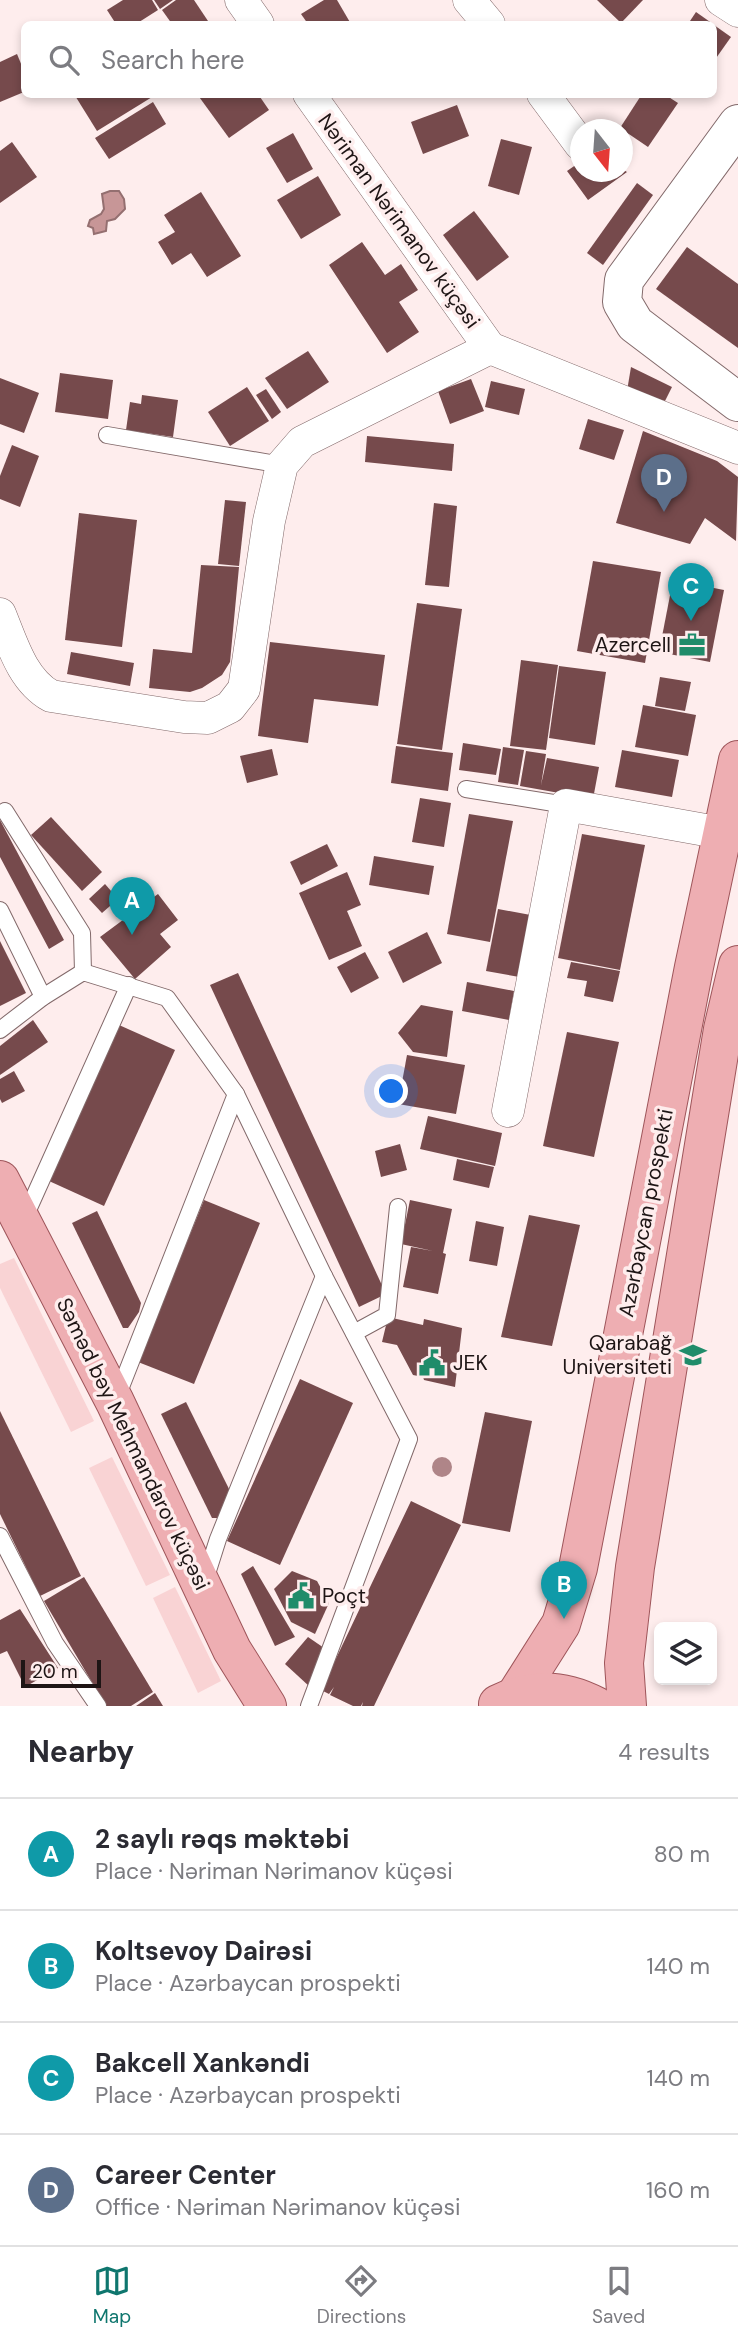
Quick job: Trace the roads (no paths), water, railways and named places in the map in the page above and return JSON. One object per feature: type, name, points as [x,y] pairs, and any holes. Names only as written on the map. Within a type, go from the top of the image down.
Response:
[{"type":"main road","name":"Azərbaycan prospekti","points":[[505,1701],[561,1625],[578,1568],[694,967],[738,760]]},
{"type":"main road","points":[[694,967],[737,970]]},
{"type":"main road","name":"Azərbaycan prospekti","points":[[627,1706],[624,1663],[635,1567],[723,1029],[737,970]]},
{"type":"main road","name":"Səməd bəy Mehmandarov küçəsi","points":[[0,1180],[115,1402],[232,1650],[267,1706]]},
{"type":"main road","points":[[505,1701],[547,1691],[579,1697],[596,1706]]},
{"type":"street","points":[[241,0],[256,21]]},
{"type":"street","points":[[469,0],[486,21]]},
{"type":"street","points":[[720,0],[738,11]]},
{"type":"street","name":"Nəriman Nərimanov küçəsi","points":[[312,98],[490,348],[738,448]]},
{"type":"street","points":[[546,98],[570,130]]},
{"type":"street","points":[[738,124],[624,279],[622,302],[635,324],[738,402]]},
{"type":"street","name":"Nəriman Nərimanov küçəsi","points":[[282,465],[302,442],[490,348]]},
{"type":"street","points":[[0,614],[28,677],[40,690],[51,696],[184,717],[208,718],[217,715],[230,707],[244,689],[270,521],[282,465]]},
{"type":"street","points":[[508,1111],[566,805],[722,833]]},
{"type":"lane","points":[[107,435],[282,465]]},
{"type":"lane","points":[[466,789],[566,805]]},
{"type":"lane","points":[[5,811],[82,933],[83,972]]},
{"type":"lane","points":[[0,910],[43,997]]},
{"type":"lane","points":[[0,1030],[43,997],[83,972],[167,998],[236,1094],[324,1276],[409,1439],[309,1706]]},
{"type":"lane","points":[[22,1224],[129,985]]},
{"type":"lane","points":[[115,1402],[236,1094]]},
{"type":"lane","points":[[354,1333],[387,1315],[398,1207]]},
{"type":"lane","points":[[203,1584],[218,1539],[324,1276]]},
{"type":"lane","points":[[0,1536],[55,1643],[98,1706]]},
{"type":"place","name":"Career Center","points":[[664,512]]},
{"type":"place","name":"Bakcell Xankəndi","points":[[691,621]]},
{"type":"place","name":"Azercell","points":[[692,645]]},
{"type":"place","name":"2 saylı rəqs məktəbi","points":[[132,935]]},
{"type":"place","name":"Qarabağ Universiteti","points":[[693,1355]]},
{"type":"place","name":"JEK","points":[[432,1363]]},
{"type":"place","name":"Poçt","points":[[301,1596]]},
{"type":"place","name":"Koltsevoy Dairəsi","points":[[564,1619]]}]
